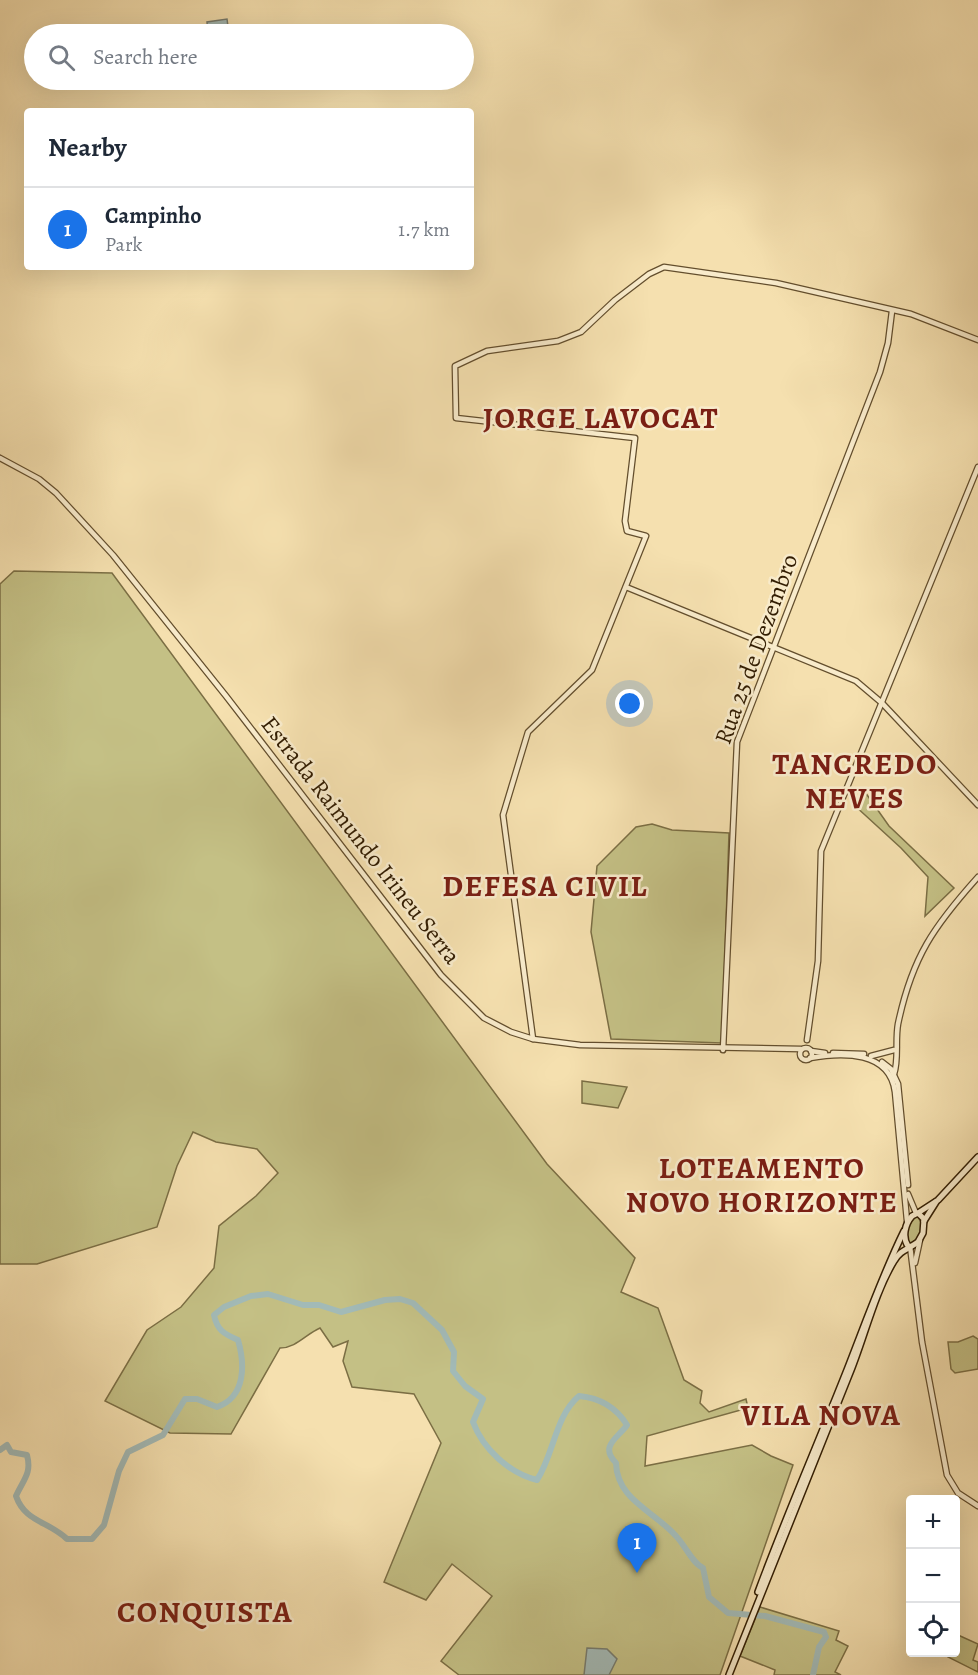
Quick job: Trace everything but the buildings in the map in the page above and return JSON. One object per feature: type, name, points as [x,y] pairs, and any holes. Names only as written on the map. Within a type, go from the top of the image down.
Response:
[{"type":"main road","points":[[728,1675],[822,1438],[849,1377],[883,1284],[895,1259],[909,1246],[920,1240],[924,1221],[938,1200],[978,1157]]},
{"type":"main road","points":[[753,1612],[790,1505],[844,1379],[883,1274],[906,1224],[917,1213],[938,1200]]},
{"type":"main road","points":[[917,1213],[924,1221]]},
{"type":"main road","points":[[906,1224],[905,1239],[909,1246]]},
{"type":"street","points":[[533,1039],[503,815],[531,727],[592,670],[646,536],[627,531],[626,521],[636,438],[456,418],[455,366],[487,351],[558,341],[581,332],[615,300],[649,274],[664,267],[776,283],[927,320],[978,340]]},
{"type":"street","name":"Rua 25 de Dezembro","points":[[723,1050],[735,756],[741,728],[880,372],[888,342],[892,311]]},
{"type":"street","name":"Estrada Raimundo Irineu Serra","points":[[0,458],[39,479],[56,493],[113,555],[246,721],[441,975],[484,1018],[511,1032],[533,1039],[580,1045],[723,1050],[791,1051],[801,1049]]},
{"type":"street","points":[[807,1040],[818,961],[821,851],[978,467]]},
{"type":"street","points":[[626,587],[856,681],[882,703],[978,805]]},
{"type":"street","points":[[917,1213],[909,1196],[894,1074],[894,1050],[898,1023],[921,952],[948,910],[978,877]]},
{"type":"street","points":[[894,1050],[871,1056],[811,1051],[806,1048],[801,1049],[800,1056],[806,1060],[858,1056],[878,1062],[893,1081],[899,1116],[906,1224]]},
{"type":"street","name":"Estrada Raimundo Irineu Serra","points":[[791,1051],[800,1056]]},
{"type":"street","points":[[810,1058],[811,1051]]},
{"type":"street","points":[[871,1056],[887,1065],[894,1074]]},
{"type":"street","points":[[915,1269],[920,1240]]},
{"type":"street","points":[[909,1246],[915,1269],[922,1342],[947,1475],[958,1493],[978,1506]]},
{"type":"shaded area","points":[[14,571],[112,573],[547,1164],[635,1258],[621,1292],[658,1308],[684,1380],[702,1391],[700,1403],[709,1412],[746,1399],[748,1408],[647,1436],[645,1466],[752,1445],[793,1465],[720,1675],[459,1675],[441,1661],[492,1596],[452,1564],[426,1600],[384,1582],[441,1443],[414,1394],[352,1387],[343,1361],[348,1341],[333,1347],[320,1328],[296,1343],[280,1348],[231,1434],[170,1433],[105,1401],[147,1330],[181,1307],[214,1268],[219,1226],[256,1196],[278,1173],[257,1149],[216,1142],[193,1132],[177,1166],[157,1227],[37,1264],[0,1264],[0,584]]},
{"type":"shaded area","points":[[865,792],[889,826],[954,888],[925,916],[928,877],[901,848],[853,804]]},
{"type":"shaded area","points":[[652,824],[672,830],[729,833],[722,1043],[611,1039],[591,932],[597,866],[636,827]]},
{"type":"shaded area","points":[[582,1081],[627,1087],[618,1108],[582,1103]]},
{"type":"shaded area","points":[[917,1215],[923,1226],[918,1239],[910,1244],[907,1241],[908,1226]]},
{"type":"shaded area","points":[[973,1336],[978,1339],[978,1369],[955,1373],[951,1369],[948,1342],[958,1342]]},
{"type":"shaded area","points":[[760,1607],[839,1631],[836,1640],[848,1646],[835,1672],[841,1675],[774,1675],[775,1670],[740,1656]]},
{"type":"shaded area","points":[[960,1636],[978,1644],[973,1660],[978,1662],[978,1672],[948,1657],[960,1657]]},
{"type":"water","points":[[227,19],[228,24],[207,24],[207,22]]},
{"type":"water","points":[[587,1648],[607,1649],[617,1659],[609,1675],[584,1675]]},
{"type":"waterway","points":[[0,1450],[7,1445],[11,1452],[27,1455],[28,1472],[16,1496],[25,1511],[67,1539],[92,1539],[104,1525],[119,1471],[128,1452],[163,1435],[185,1399],[197,1399],[217,1407],[234,1396],[241,1379],[242,1359],[238,1340],[222,1331],[217,1324],[214,1315],[224,1307],[251,1296],[268,1294],[303,1305],[319,1305],[341,1312],[385,1300],[400,1299],[413,1303],[442,1330],[454,1352],[453,1371],[465,1386],[483,1399],[473,1422],[477,1432],[490,1450],[517,1472],[537,1480],[565,1414],[579,1396],[601,1401],[613,1408],[627,1425],[612,1442],[609,1452],[616,1463],[618,1476],[630,1496],[667,1527],[695,1562],[703,1568],[709,1597],[728,1613],[765,1616],[824,1632],[826,1637],[819,1647],[813,1675]]},
{"type":"place","name":"Campinho","points":[[637,1573]]},
{"type":"district","name":"JORGE LAVOCAT","points":[[601,418]]},
{"type":"district","name":"TANCREDO NEVES","points":[[855,781]]},
{"type":"district","name":"DEFESA CIVIL","points":[[545,886]]},
{"type":"district","name":"LOTEAMENTO NOVO HORIZONTE","points":[[762,1185]]},
{"type":"district","name":"VILA NOVA","points":[[821,1415]]},
{"type":"district","name":"CONQUISTA","points":[[205,1612]]}]
